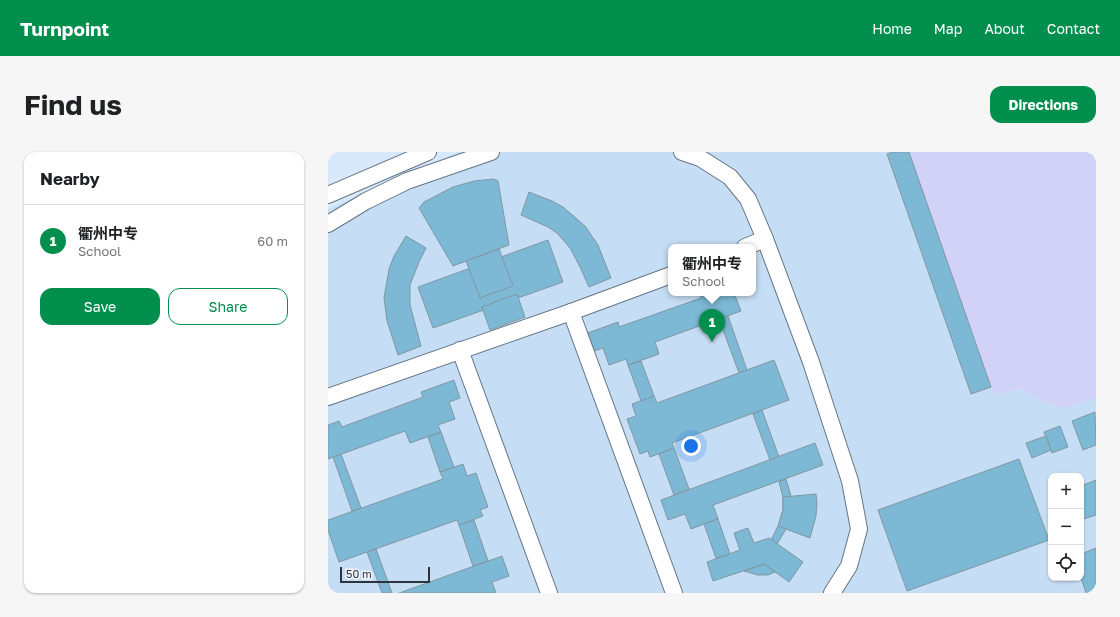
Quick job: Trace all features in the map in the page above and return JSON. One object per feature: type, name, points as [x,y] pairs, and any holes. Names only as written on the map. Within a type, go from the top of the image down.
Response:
[{"type":"street","points":[[328,195],[428,152]]},
{"type":"street","points":[[328,224],[366,201],[407,182],[491,152]]},
{"type":"street","points":[[682,152],[700,158],[730,177],[748,199],[765,239],[811,362],[850,481],[858,529],[849,566],[832,593]]},
{"type":"street","points":[[752,244],[765,239]]},
{"type":"street","points":[[328,397],[571,312],[668,275]]},
{"type":"street","points":[[571,312],[674,593]]},
{"type":"street","points":[[460,350],[549,593]]},
{"type":"shaded area","points":[[459,152],[1096,152],[1096,593],[328,593],[328,209]]},
{"type":"shaded area","points":[[909,152],[1096,152],[1096,397],[1066,408],[1040,400],[1023,389],[994,394]]},
{"type":"building","points":[[892,152],[909,152],[991,387],[971,394],[887,154]]},
{"type":"building","points":[[493,179],[498,181],[509,245],[453,266],[419,208],[424,202],[453,187],[474,181]]},
{"type":"building","points":[[529,192],[563,207],[585,226],[598,245],[611,278],[589,287],[570,248],[557,233],[548,227],[521,215]]},
{"type":"building","points":[[406,236],[426,248],[410,285],[410,305],[421,346],[398,355],[387,321],[384,298],[389,269],[394,256]]},
{"type":"building","points":[[548,240],[563,282],[433,328],[418,287]]},
{"type":"building","points":[[499,249],[513,286],[480,298],[466,261]]},
{"type":"building","points":[[517,294],[525,317],[490,330],[482,307]]},
{"type":"building","points":[[700,296],[735,296],[741,311],[655,342],[659,354],[628,365],[626,359],[609,365],[603,348],[592,352],[585,334],[618,322],[619,327],[701,298]]},
{"type":"building","points":[[728,316],[747,370],[739,373],[719,319]]},
{"type":"building","points":[[774,360],[789,400],[672,443],[674,448],[650,457],[648,451],[640,454],[627,419],[636,416],[632,404],[654,396],[657,403]]},
{"type":"building","points":[[641,361],[654,396],[641,401],[628,365]]},
{"type":"building","points":[[454,380],[460,398],[449,402],[455,419],[438,425],[441,432],[410,443],[405,431],[328,459],[328,425],[339,421],[342,427],[423,397],[421,392]]},
{"type":"building","points":[[762,410],[779,457],[770,460],[753,414]]},
{"type":"building","points":[[1095,412],[1096,445],[1083,450],[1072,421]]},
{"type":"building","points":[[1060,426],[1068,447],[1052,453],[1044,432]]},
{"type":"building","points":[[441,432],[454,467],[440,472],[428,437]]},
{"type":"building","points":[[1046,436],[1051,450],[1032,458],[1026,443]]},
{"type":"building","points":[[815,443],[823,465],[713,505],[718,519],[691,529],[685,514],[668,520],[661,500]]},
{"type":"building","points":[[674,448],[689,489],[674,495],[659,454]]},
{"type":"building","points":[[341,454],[361,508],[352,511],[333,457]]},
{"type":"building","points":[[1019,459],[1048,540],[907,591],[878,510]]},
{"type":"building","points":[[463,464],[467,476],[476,473],[488,507],[480,510],[483,516],[459,525],[457,520],[339,562],[328,530],[328,520],[443,479],[440,472]]},
{"type":"building","points":[[786,479],[791,496],[791,509],[786,529],[777,544],[771,540],[778,526],[783,510],[783,497],[779,482]]},
{"type":"building","points":[[1096,480],[1096,515],[1084,519],[1084,509],[1084,485]]},
{"type":"building","points":[[816,494],[816,516],[810,538],[778,526],[783,510],[783,497]]},
{"type":"building","points":[[718,519],[730,554],[716,558],[704,524]]},
{"type":"building","points":[[474,520],[488,561],[473,566],[459,525]]},
{"type":"building","points":[[748,528],[754,543],[769,538],[803,562],[789,582],[764,564],[713,581],[707,562],[740,550],[734,533]]},
{"type":"building","points":[[1096,548],[1096,593],[1086,593],[1082,581],[1084,581],[1084,553]]},
{"type":"building","points":[[376,549],[392,593],[382,593],[367,552]]},
{"type":"building","points":[[502,556],[509,576],[492,582],[496,593],[399,593]]},
{"type":"building","points":[[764,564],[775,572],[768,575],[758,575],[744,571]]},
{"type":"place","name":"衢州中专","points":[[712,342]]}]
